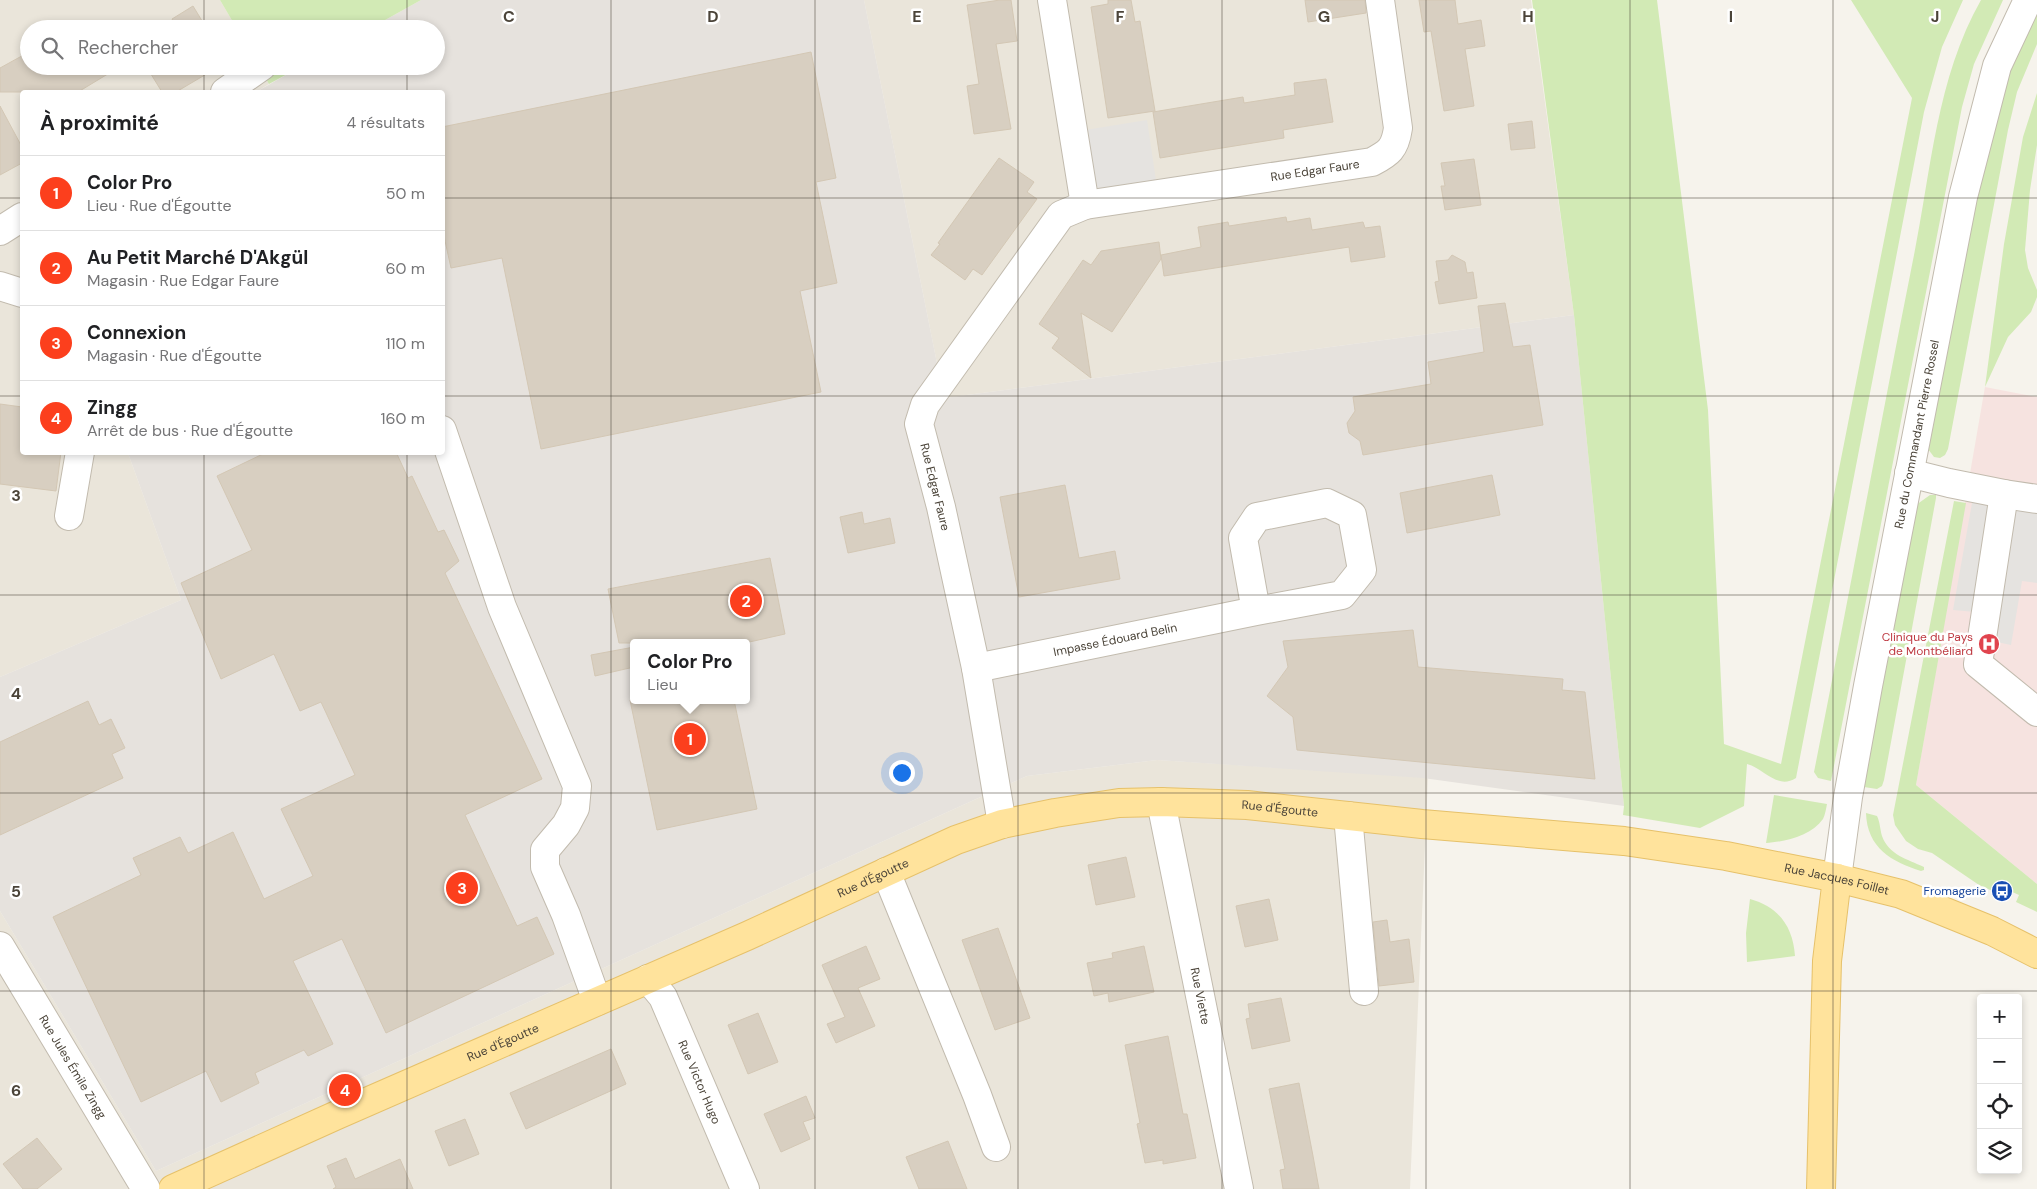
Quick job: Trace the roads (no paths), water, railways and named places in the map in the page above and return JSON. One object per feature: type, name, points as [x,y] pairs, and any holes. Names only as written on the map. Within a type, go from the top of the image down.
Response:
[{"type":"main road","name":"Rue d'Égoutte","points":[[173,1189],[746,936],[956,840],[1002,824],[1119,803],[1161,802],[1246,805],[1624,841]]},
{"type":"main road","name":"Rue Jacques Foillet","points":[[1624,841],[1726,856],[1837,878],[1901,894],[1992,931],[2037,954]]},
{"type":"main road","points":[[1821,1189],[1826,961],[1837,878]]},
{"type":"street","points":[[1052,0],[1085,205]]},
{"type":"street","name":"Rue Edgar Faure","points":[[1002,824],[976,668],[941,507],[919,424],[925,405],[1061,215],[1085,205],[1372,162],[1388,153],[1396,142],[1398,128],[1380,0]]},
{"type":"street","name":"Rue du Commandant Pierre Rossel","points":[[1837,878],[1852,776],[1962,197],[1997,66],[2028,0]]},
{"type":"street","points":[[228,90],[249,75]]},
{"type":"street","points":[[0,231],[20,218]]},
{"type":"street","points":[[0,286],[20,293]]},
{"type":"street","points":[[445,439],[502,608],[577,786],[575,808],[566,825],[545,850],[545,867],[566,915],[597,1001]]},
{"type":"street","points":[[70,516],[80,455]]},
{"type":"street","points":[[1909,473],[2004,494],[2037,499]]},
{"type":"street","points":[[2004,494],[1978,664],[2037,712]]},
{"type":"street","name":"Impasse Édouard Belin","points":[[976,668],[1342,595],[1362,570],[1352,515],[1327,503],[1257,517],[1244,538],[1256,611]]},
{"type":"street","name":"Rue Viette","points":[[1161,802],[1239,1189]]},
{"type":"street","points":[[1348,816],[1364,991]]},
{"type":"street","points":[[886,872],[977,1095],[996,1148]]},
{"type":"street","name":"Rue Jules Émile Zingg","points":[[0,946],[146,1189]]},
{"type":"street","name":"Rue Victor Hugo","points":[[648,979],[662,997],[745,1189]]},
{"type":"place","name":"Au Petit Marché D'Akgül","points":[[746,601]]},
{"type":"place","name":"Clinique du Pays de Montbéliard","points":[[1989,644]]},
{"type":"place","name":"Color Pro","points":[[690,739]]},
{"type":"place","name":"Connexion","points":[[462,888]]},
{"type":"place","name":"Fromagerie","points":[[2002,891]]},
{"type":"place","name":"Zingg","points":[[345,1090]]}]
